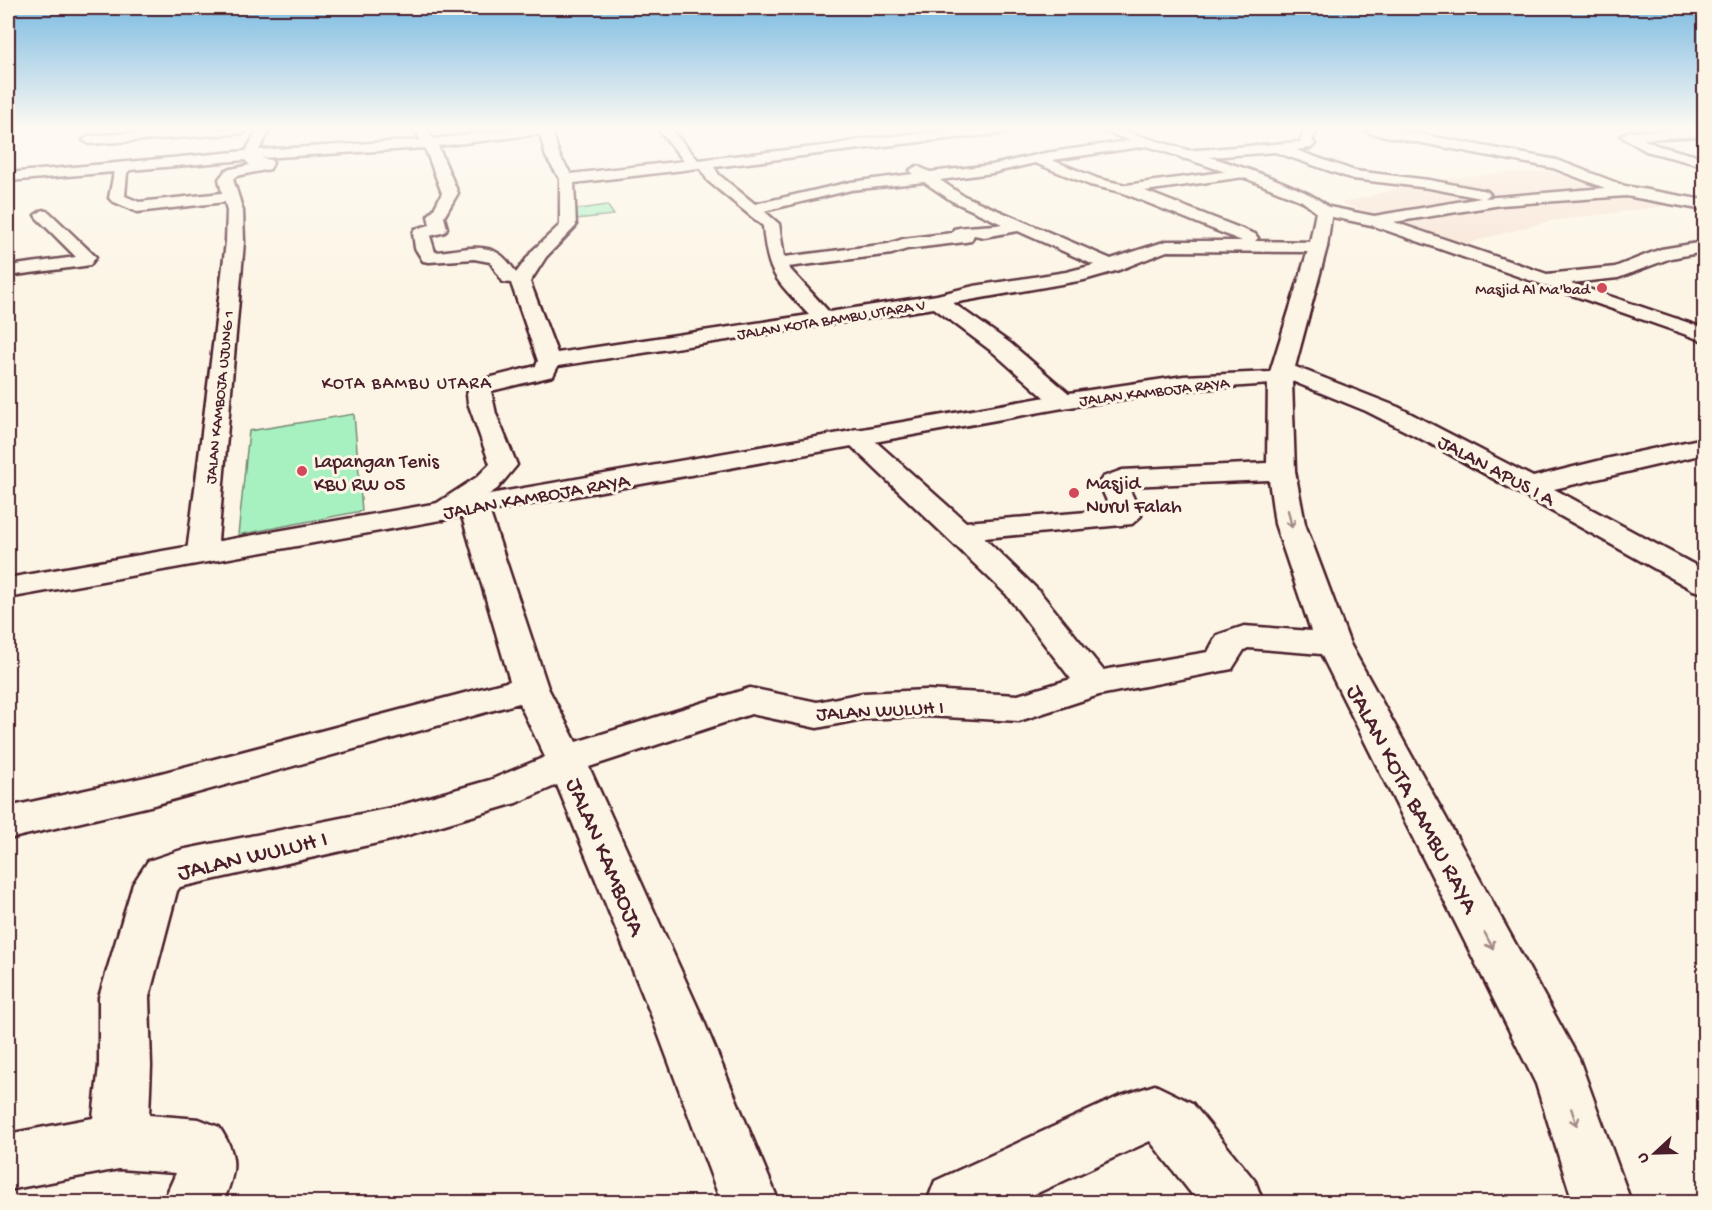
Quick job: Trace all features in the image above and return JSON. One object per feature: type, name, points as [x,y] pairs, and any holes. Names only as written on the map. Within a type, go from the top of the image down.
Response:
[{"type":"street","points":[[119,185],[117,198],[138,207],[229,198],[227,185]]},
{"type":"street","points":[[447,185],[450,193],[441,212],[436,216],[439,228],[421,233],[424,248],[429,256],[437,258],[477,253],[490,255],[495,257],[510,278]]},
{"type":"street","points":[[458,509],[504,465],[480,405],[477,392],[480,387],[545,371],[549,361],[520,282],[539,254],[568,226],[567,185]]},
{"type":"street","points":[[722,185],[766,218],[773,228],[777,263],[786,281],[825,320]]},
{"type":"street","points":[[752,209],[823,191],[861,185]]},
{"type":"street","points":[[939,185],[957,198],[1112,266]]},
{"type":"street","points":[[1110,185],[1126,189],[1273,246]]},
{"type":"street","points":[[1126,189],[1152,185]]},
{"type":"street","points":[[1275,185],[1307,198],[1324,211],[1375,220],[1704,335]]},
{"type":"street","points":[[1437,185],[1502,200]]},
{"type":"street","points":[[1613,185],[1626,191],[1704,206]]},
{"type":"street","points":[[1649,187],[1704,197]]},
{"type":"street","points":[[1375,220],[1502,200],[1626,191]]},
{"type":"street","name":"JALAN KAMBOJA UJUNG 1","points":[[202,552],[235,242],[235,211],[229,198]]},
{"type":"street","name":"JALAN KOTA BAMBU RAYA","points":[[1324,211],[1318,247],[1281,373],[1281,471],[1290,524],[1333,644],[1560,1077],[1602,1203]]},
{"type":"street","points":[[8,271],[84,261],[87,257],[43,215]]},
{"type":"street","points":[[777,263],[892,249],[903,244],[965,237],[960,233],[965,231],[984,232],[1019,226]]},
{"type":"street","name":"JALAN KOTA BAMBU UTARA V","points":[[549,361],[825,320],[939,301],[962,293],[1036,283],[1112,266],[1150,249],[1178,245],[1318,247]]},
{"type":"street","points":[[1545,280],[1618,272],[1667,253],[1704,247]]},
{"type":"street","name":"JALAN KAMBOJA RAYA","points":[[939,301],[1002,348],[1063,401]]},
{"type":"street","points":[[1640,313],[1704,316]]},
{"type":"street","name":"JALAN KAMBOJA RAYA","points":[[8,588],[1063,401],[1184,383],[1281,373]]},
{"type":"street","name":"JALAN APUS I A","points":[[1281,373],[1402,418],[1532,486],[1618,537],[1704,583]]},
{"type":"street","points":[[856,437],[961,531],[1019,589],[1094,684]]},
{"type":"street","points":[[1532,486],[1610,466],[1704,447]]},
{"type":"street","points":[[961,531],[1122,518],[1126,516],[1126,512],[1113,483],[1122,478],[1281,471]]},
{"type":"street","name":"JALAN KAMBOJA","points":[[458,509],[530,688],[566,762],[677,1017],[750,1203]]},
{"type":"street","name":"JALAN WULUH I","points":[[119,1141],[125,1066],[124,997],[156,884],[164,874],[227,857],[391,824],[501,792],[566,762],[750,701],[817,715],[863,706],[926,703],[1019,708],[1094,684],[1219,661],[1224,656],[1229,643],[1244,637],[1333,644]]},
{"type":"street","points":[[8,823],[150,791],[530,688]]},
{"type":"street","points":[[956,1203],[1137,1116],[1155,1112],[1172,1123],[1234,1203]]},
{"type":"street","points":[[8,1162],[119,1141],[199,1147],[207,1157],[207,1176],[192,1203]]},
{"type":"shaded area","points":[[1409,185],[1610,185],[1676,205],[1549,221],[1461,245],[1341,203]]},
{"type":"green space","points":[[607,205],[614,215],[576,219],[573,210]]},
{"type":"green space","name":"Lapangan Tenis KBU RW 05","points":[[354,414],[362,511],[238,535],[249,431]]},
{"type":"place","name":"Masjid Al Ma'bad","points":[[1602,288]]},
{"type":"place","name":"Lapangan Tenis KBU RW 05","points":[[302,471]]},
{"type":"place","name":"Masjid Nurul Falah","points":[[1074,493]]},
{"type":"district","name":"KOTA BAMBU UTARA","points":[[407,382]]}]
